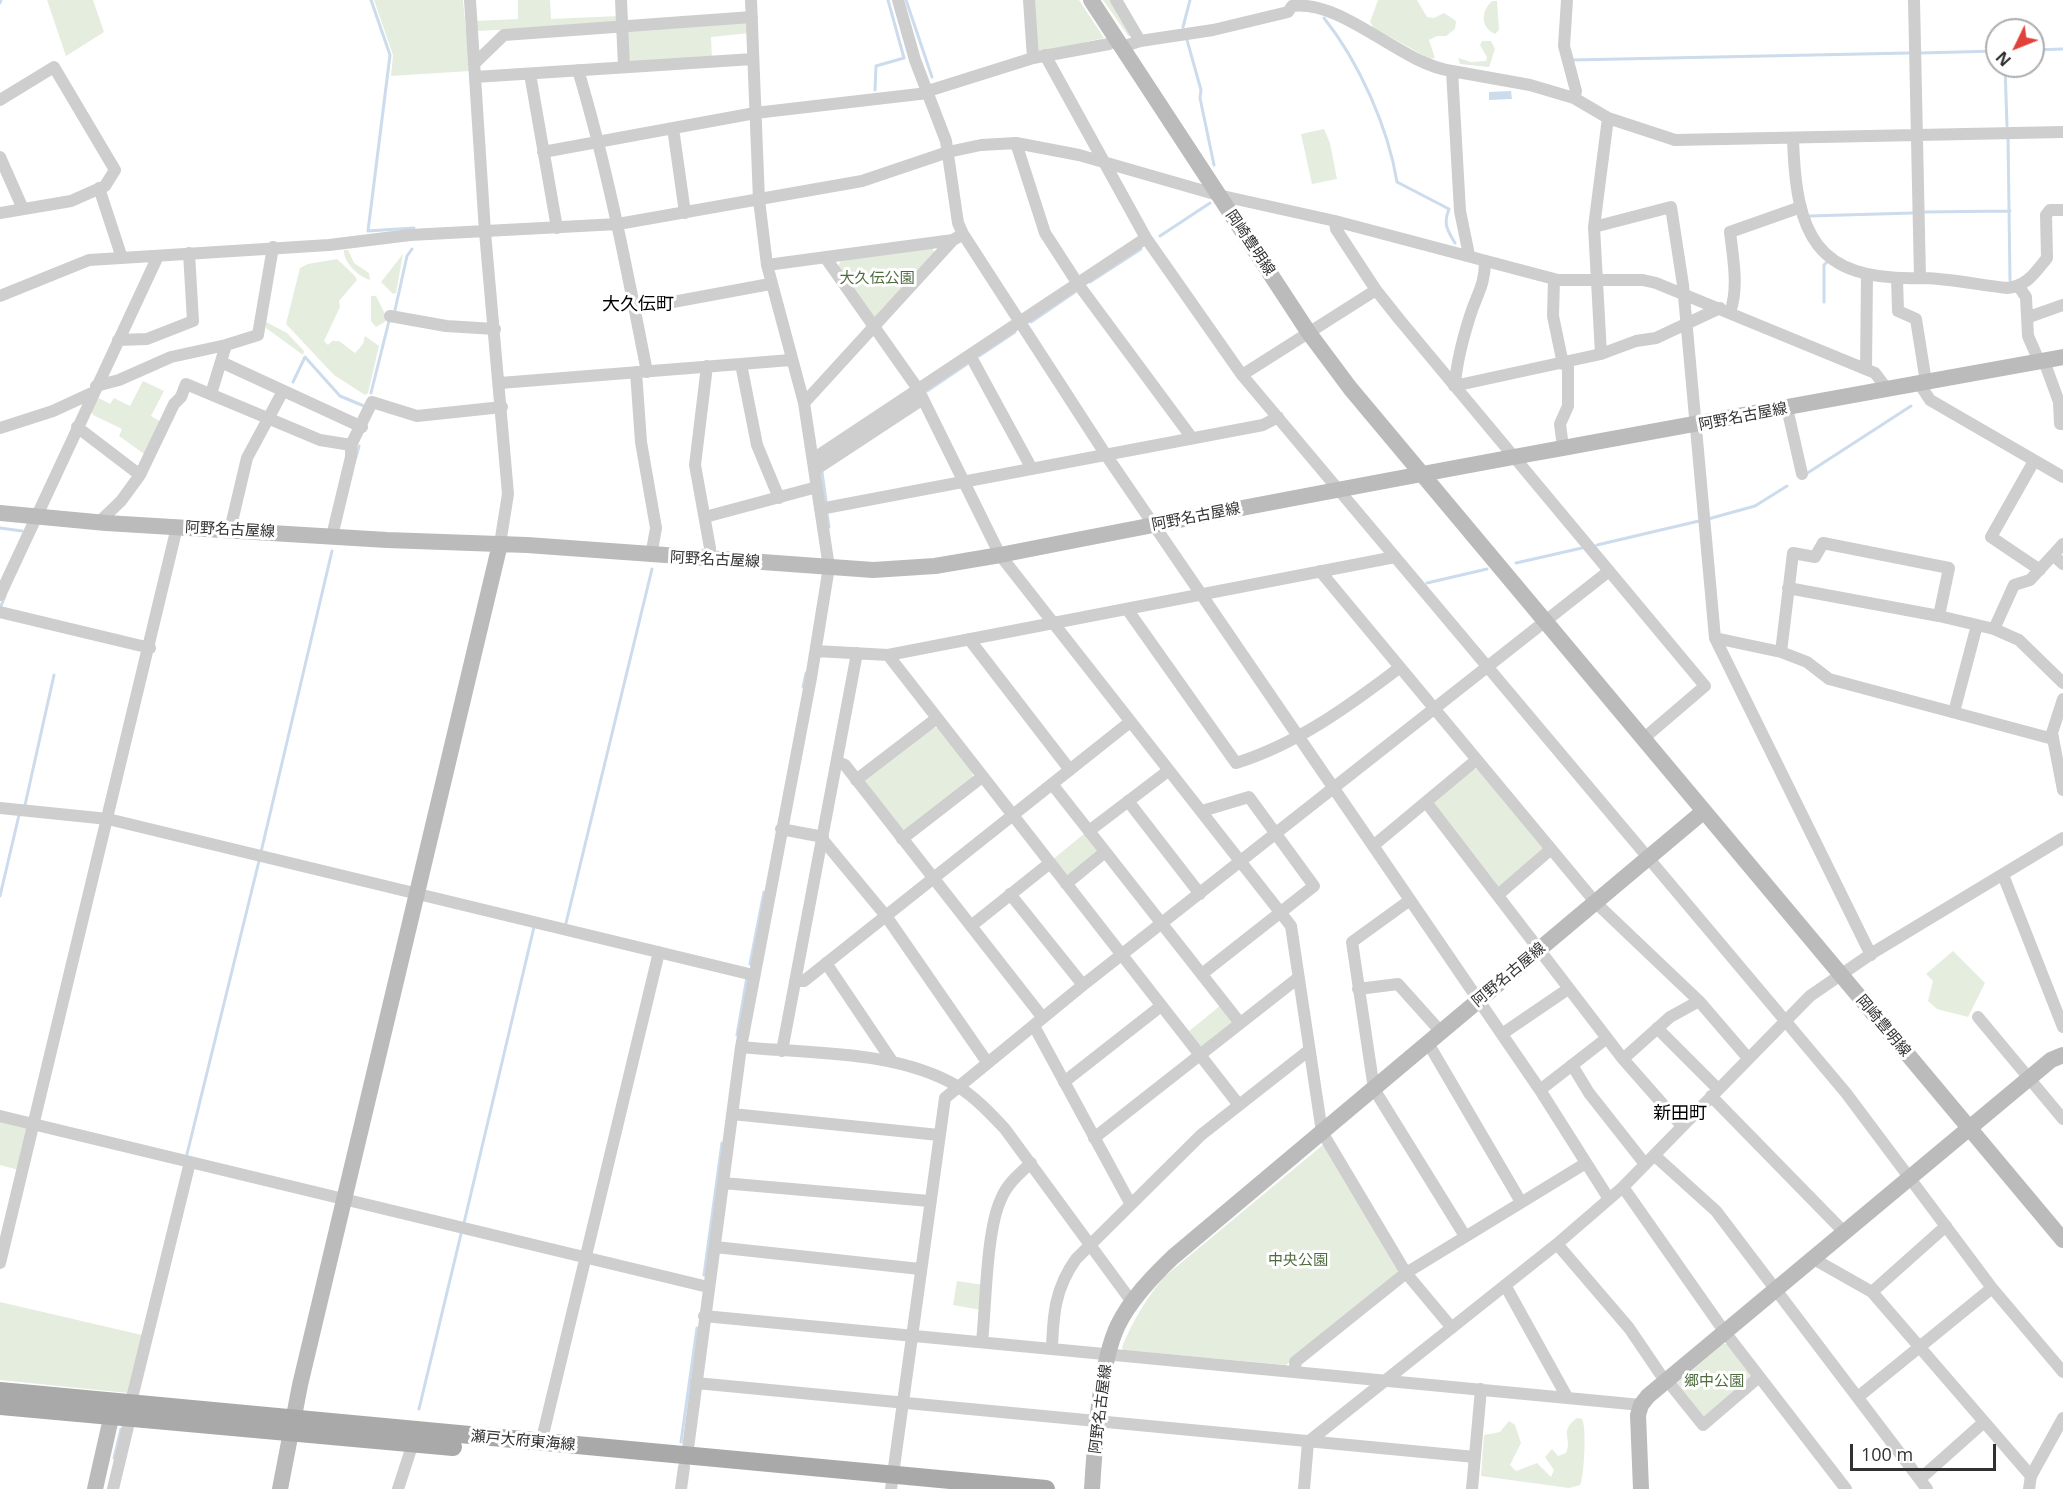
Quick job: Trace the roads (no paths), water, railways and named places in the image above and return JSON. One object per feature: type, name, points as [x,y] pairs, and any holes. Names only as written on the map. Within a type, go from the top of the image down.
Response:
[{"type":"main road","name":"岡崎豊明線","points":[[1091,0],[1309,333],[1350,388],[1423,476]]},
{"type":"main road","name":"阿野名古屋線","points":[[0,513],[98,523],[500,544],[651,556],[888,570],[935,566],[1000,555],[1423,476],[1512,456],[1696,426],[2063,357]]},
{"type":"main road","points":[[1423,476],[1704,812]]},
{"type":"main road","points":[[280,1489],[292,1424],[500,544]]},
{"type":"main road","name":"岡崎豊明線","points":[[1704,812],[2063,1240]]},
{"type":"main road","name":"阿野名古屋線","points":[[1092,1489],[1108,1355],[1118,1326],[1132,1302],[1173,1257],[1704,812]]},
{"type":"main road","points":[[1641,1489],[1638,1415],[1641,1405],[1666,1380],[1724,1331],[1968,1127],[2063,1051]]},
{"type":"main road","name":"瀬戸大府東海線","points":[[0,1391],[122,1409],[541,1443],[892,1484],[1046,1489]]},
{"type":"main road","name":"瀬戸大府東海線","points":[[0,1406],[122,1409]]},
{"type":"main road","points":[[94,1489],[122,1409]]},
{"type":"main road","name":"瀬戸大府東海線","points":[[292,1424],[413,1443],[686,1461]]},
{"type":"main road","name":"瀬戸大府東海線","points":[[892,1484],[912,1489]]},
{"type":"street","points":[[470,0],[485,232],[508,494],[500,544]]},
{"type":"street","points":[[621,0],[624,68]]},
{"type":"street","points":[[681,1489],[741,1047],[816,651],[829,567],[804,403],[770,284],[767,265],[759,200],[751,0]]},
{"type":"street","points":[[898,0],[902,21],[948,152],[958,237],[1019,322],[1153,525],[1540,1090],[1608,1199]]},
{"type":"street","points":[[1029,0],[1039,56],[1106,164],[1146,238],[1242,375],[1846,1093],[1992,1288],[2063,1372]]},
{"type":"street","points":[[1116,0],[1140,41]]},
{"type":"street","points":[[1567,0],[1564,46],[1576,91],[1574,98]]},
{"type":"street","points":[[1914,0],[1920,278]]},
{"type":"street","points":[[543,152],[755,113],[928,92],[1039,56],[1213,30],[1288,12],[1292,6],[1307,4],[1355,24],[1436,69],[1530,85],[1574,98],[1608,118],[1675,140],[2063,132]]},
{"type":"street","points":[[474,64],[504,35],[752,17]]},
{"type":"street","points":[[475,77],[753,59]]},
{"type":"street","points":[[0,100],[54,67],[115,170],[105,186],[71,201],[0,213]]},
{"type":"street","points":[[578,70],[599,142],[634,309],[641,372],[641,442],[656,528],[651,556]]},
{"type":"street","points":[[1452,71],[1460,211],[1469,255]]},
{"type":"street","points":[[530,74],[557,228]]},
{"type":"street","points":[[1601,354],[1595,280],[1594,226],[1608,118]]},
{"type":"street","points":[[673,128],[685,213]]},
{"type":"street","points":[[1793,138],[1794,178],[1809,234],[1823,252],[1846,269],[1867,275],[1920,278],[2007,288],[2019,287],[2032,277],[2047,258],[2046,215],[2050,210],[2063,210]]},
{"type":"street","points":[[1016,143],[1045,232],[1078,284],[1192,438]]},
{"type":"street","points":[[0,296],[89,260],[328,244],[410,235],[618,225],[862,181],[948,152],[981,145],[1016,143],[1069,153],[1218,195],[1335,221],[1554,279],[1643,280],[1683,293],[1866,369],[1882,380],[1887,389]]},
{"type":"street","points":[[0,157],[23,209]]},
{"type":"street","points":[[99,188],[122,258]]},
{"type":"street","points":[[1594,226],[1671,207],[1683,293],[1715,638],[1871,955]]},
{"type":"street","points":[[1454,385],[1480,382],[1601,354],[1686,326],[1725,310],[1733,304],[1734,268],[1730,232],[1802,207]]},
{"type":"street","points":[[1335,221],[1336,229],[1376,290],[1705,686],[1643,739]]},
{"type":"street","points":[[767,265],[958,237]]},
{"type":"street","points":[[804,403],[958,237]]},
{"type":"street","points":[[814,464],[920,394],[970,355],[1146,238]]},
{"type":"street","points":[[0,428],[53,411],[94,389],[171,357],[226,345],[258,335],[273,248]]},
{"type":"street","points":[[118,340],[147,339],[194,321],[189,253]]},
{"type":"street","points":[[0,596],[34,518],[158,256]]},
{"type":"street","points":[[825,257],[920,394],[1000,555],[1291,926],[1322,1132],[1406,1273],[1452,1328]]},
{"type":"street","points":[[1454,385],[1462,344],[1473,308],[1485,282],[1485,261]]},
{"type":"street","points":[[1866,369],[1867,275]]},
{"type":"street","points":[[1897,278],[1898,311],[1916,319],[1923,382],[1930,400],[2063,477]]},
{"type":"street","points":[[1554,279],[1554,316],[1566,363],[1568,406],[1560,424],[1563,447]]},
{"type":"street","points":[[634,309],[770,284]]},
{"type":"street","points":[[2019,287],[2026,297],[2029,317],[2028,336],[2061,402],[2060,424],[2063,424]]},
{"type":"street","points":[[1242,375],[1376,290]]},
{"type":"street","points":[[2029,317],[2063,304]]},
{"type":"street","points":[[390,316],[446,326],[495,329]]},
{"type":"street","points":[[211,394],[226,345]]},
{"type":"street","points":[[970,355],[1032,469]]},
{"type":"street","points":[[500,384],[791,360]]},
{"type":"street","points":[[221,362],[362,427]]},
{"type":"street","points":[[741,364],[757,445],[779,498]]},
{"type":"street","points":[[707,366],[695,465],[710,548],[707,558]]},
{"type":"street","points":[[98,523],[121,501],[140,476],[186,384],[320,440],[351,445]]},
{"type":"street","points":[[230,530],[246,458],[283,390]]},
{"type":"street","points":[[332,536],[351,457],[351,445],[362,427],[372,402],[417,416],[502,406]]},
{"type":"street","points":[[1787,408],[1802,474]]},
{"type":"street","points":[[820,509],[1263,424],[1278,417]]},
{"type":"street","points":[[77,427],[140,476]]},
{"type":"street","points":[[2034,461],[1991,537],[2040,570]]},
{"type":"street","points":[[705,518],[817,487]]},
{"type":"street","points":[[0,1263],[150,648],[177,527]]},
{"type":"street","points":[[1781,652],[1793,553],[1815,557],[1823,543],[1949,568],[1939,616]]},
{"type":"street","points":[[1994,629],[2014,585],[2030,580],[2063,544]]},
{"type":"street","points":[[2053,555],[2063,564]]},
{"type":"street","points":[[816,651],[888,655],[1395,557]]},
{"type":"street","points":[[1320,571],[1596,903],[1699,1001],[1748,1058]]},
{"type":"street","points":[[892,1484],[901,1403],[945,1098],[987,1062],[1609,571]]},
{"type":"street","points":[[1788,588],[1939,616],[1994,629],[2019,640],[2063,683]]},
{"type":"street","points":[[1127,609],[1236,763],[1261,755],[1345,709],[1399,668]]},
{"type":"street","points":[[0,612],[150,648]]},
{"type":"street","points":[[1954,712],[1977,625]]},
{"type":"street","points":[[1715,638],[1781,652],[1807,662],[1829,680],[2053,739]]},
{"type":"street","points":[[969,639],[1070,770]]},
{"type":"street","points":[[782,1051],[857,653]]},
{"type":"street","points":[[888,655],[1239,1105]]},
{"type":"street","points":[[2063,699],[2052,733],[2063,790]]},
{"type":"street","points":[[856,780],[937,718]]},
{"type":"street","points":[[795,981],[804,981],[1130,722]]},
{"type":"street","points":[[1373,846],[1475,760]]},
{"type":"street","points":[[838,762],[844,765],[970,926],[1038,1022],[1064,1082],[1131,1203]]},
{"type":"street","points":[[1089,831],[1168,771]]},
{"type":"street","points":[[902,838],[982,777]]},
{"type":"street","points":[[1052,784],[1240,1023]]},
{"type":"street","points":[[1202,812],[1249,797],[1278,833],[1314,886],[1202,974]]},
{"type":"street","points":[[1128,801],[1200,894]]},
{"type":"street","points":[[1426,802],[1623,1059],[1682,1126]]},
{"type":"street","points":[[0,808],[108,819],[753,975]]},
{"type":"street","points":[[781,829],[823,838],[886,916],[987,1062]]},
{"type":"street","points":[[1304,1489],[1308,1442],[1389,1380],[1557,1244],[1623,1187],[1810,996],[1871,955],[2063,838]]},
{"type":"street","points":[[1498,895],[1550,850]]},
{"type":"street","points":[[1066,884],[1105,852]]},
{"type":"street","points":[[970,926],[1050,864]]},
{"type":"street","points":[[2003,875],[2063,1027]]},
{"type":"street","points":[[1010,894],[1083,986]]},
{"type":"street","points":[[1410,900],[1352,942],[1374,1089],[1465,1236]]},
{"type":"street","points":[[541,1443],[659,952]]},
{"type":"street","points":[[826,963],[892,1061]]},
{"type":"street","points":[[1094,1138],[1298,978]]},
{"type":"street","points":[[1358,989],[1398,984],[1442,1032]]},
{"type":"street","points":[[1502,1034],[1568,988]]},
{"type":"street","points":[[1623,1059],[1670,1017],[1699,1001]]},
{"type":"street","points":[[1064,1082],[1161,1006]]},
{"type":"street","points":[[1978,1017],[2063,1119]]},
{"type":"street","points":[[1658,1029],[1844,1232]]},
{"type":"street","points":[[1540,1090],[1607,1038]]},
{"type":"street","points":[[1428,1043],[1521,1202]]},
{"type":"street","points":[[741,1047],[892,1061],[957,1086],[999,1122],[1132,1302]]},
{"type":"street","points":[[1052,1349],[1054,1308],[1064,1275],[1131,1203],[1201,1136],[1308,1051]]},
{"type":"street","points":[[1572,1065],[1589,1093],[1650,1159],[1716,1211],[1923,1484],[1984,1422]]},
{"type":"street","points":[[732,1114],[939,1135]]},
{"type":"street","points":[[0,1116],[708,1287]]},
{"type":"street","points":[[113,1489],[122,1409],[190,1162]]},
{"type":"street","points":[[982,1342],[994,1220],[1001,1198],[1010,1183],[1031,1163]]},
{"type":"street","points":[[1296,1371],[1295,1362],[1406,1273],[1586,1163]]},
{"type":"street","points":[[723,1183],[929,1201]]},
{"type":"street","points":[[1623,1187],[1724,1331],[1846,1489]]},
{"type":"street","points":[[1872,1292],[1947,1226]]},
{"type":"street","points":[[1557,1244],[1629,1328],[1702,1425],[1759,1377]]},
{"type":"street","points":[[715,1247],[920,1269]]},
{"type":"street","points":[[1812,1258],[1872,1292],[2031,1476]]},
{"type":"street","points":[[1505,1285],[1567,1397]]},
{"type":"street","points":[[1858,1397],[1992,1288]]},
{"type":"street","points":[[704,1316],[1641,1405]]},
{"type":"street","points":[[696,1383],[1475,1457]]},
{"type":"street","points":[[1472,1489],[1481,1389]]},
{"type":"street","points":[[2029,1489],[2031,1476],[2063,1418]]},
{"type":"street","points":[[398,1489],[413,1443]]},
{"type":"water","points":[[1511,91],[1512,99],[1489,100],[1489,92]]},
{"type":"waterway","points":[[371,0],[390,55],[368,231],[414,228]]},
{"type":"waterway","points":[[875,90],[876,66],[904,58],[888,0]]},
{"type":"waterway","points":[[906,0],[932,77]]},
{"type":"waterway","points":[[1183,27],[1190,0]]},
{"type":"waterway","points":[[1324,18],[1349,54],[1370,96],[1387,139],[1397,182],[1449,209],[1446,218],[1447,226],[1455,243]]},
{"type":"waterway","points":[[1187,40],[1201,90],[1200,98],[1214,165]]},
{"type":"waterway","points":[[2045,50],[2063,49]]},
{"type":"waterway","points":[[1921,53],[1985,51]]},
{"type":"waterway","points":[[1572,60],[1909,53]]},
{"type":"waterway","points":[[2005,78],[2007,126]]},
{"type":"waterway","points":[[2008,137],[2010,280]]},
{"type":"waterway","points":[[1160,236],[1210,203]]},
{"type":"waterway","points":[[1923,212],[2010,211]]},
{"type":"waterway","points":[[1809,216],[1913,213]]},
{"type":"waterway","points":[[395,310],[407,256],[412,249]]},
{"type":"waterway","points":[[1090,282],[1141,249]]},
{"type":"waterway","points":[[1824,302],[1824,265],[1827,262]]},
{"type":"waterway","points":[[1031,322],[1075,292]]},
{"type":"waterway","points":[[371,393],[389,321]]},
{"type":"waterway","points":[[979,356],[1015,332]]},
{"type":"waterway","points":[[293,382],[305,357],[340,396],[364,406]]},
{"type":"waterway","points":[[927,391],[967,364]]},
{"type":"waterway","points":[[1806,474],[1911,406]]},
{"type":"waterway","points":[[356,457],[359,446]]},
{"type":"waterway","points":[[822,472],[826,501]]},
{"type":"waterway","points":[[1708,519],[1755,506],[1787,486]]},
{"type":"waterway","points":[[827,513],[829,527]]},
{"type":"waterway","points":[[1597,545],[1699,521]]},
{"type":"waterway","points":[[0,528],[22,531]]},
{"type":"waterway","points":[[1516,563],[1582,548]]},
{"type":"waterway","points":[[261,852],[332,551]]},
{"type":"waterway","points":[[566,923],[652,569]]},
{"type":"waterway","points":[[1427,583],[1487,569]]},
{"type":"waterway","points":[[1,606],[5,596]]},
{"type":"waterway","points":[[803,687],[806,673]]},
{"type":"waterway","points":[[25,805],[54,675]]},
{"type":"waterway","points":[[0,896],[19,815]]},
{"type":"waterway","points":[[187,1154],[259,861]]},
{"type":"waterway","points":[[750,964],[764,892]]},
{"type":"waterway","points":[[464,1223],[534,927]]},
{"type":"waterway","points":[[737,1035],[747,977]]},
{"type":"waterway","points":[[704,1275],[722,1143]]},
{"type":"waterway","points":[[419,1409],[461,1234]]},
{"type":"waterway","points":[[681,1442],[697,1328]]},
{"type":"waterway","points":[[114,1458],[121,1429]]},
{"type":"district","name":"大久伝町","points":[[638,305]]},
{"type":"district","name":"新田町","points":[[1680,1114]]},
{"type":"park label","name":"大久伝公園","points":[[877,279]]},
{"type":"park label","name":"中央公園","points":[[1298,1261]]},
{"type":"park label","name":"郷中公園","points":[[1714,1382]]}]
